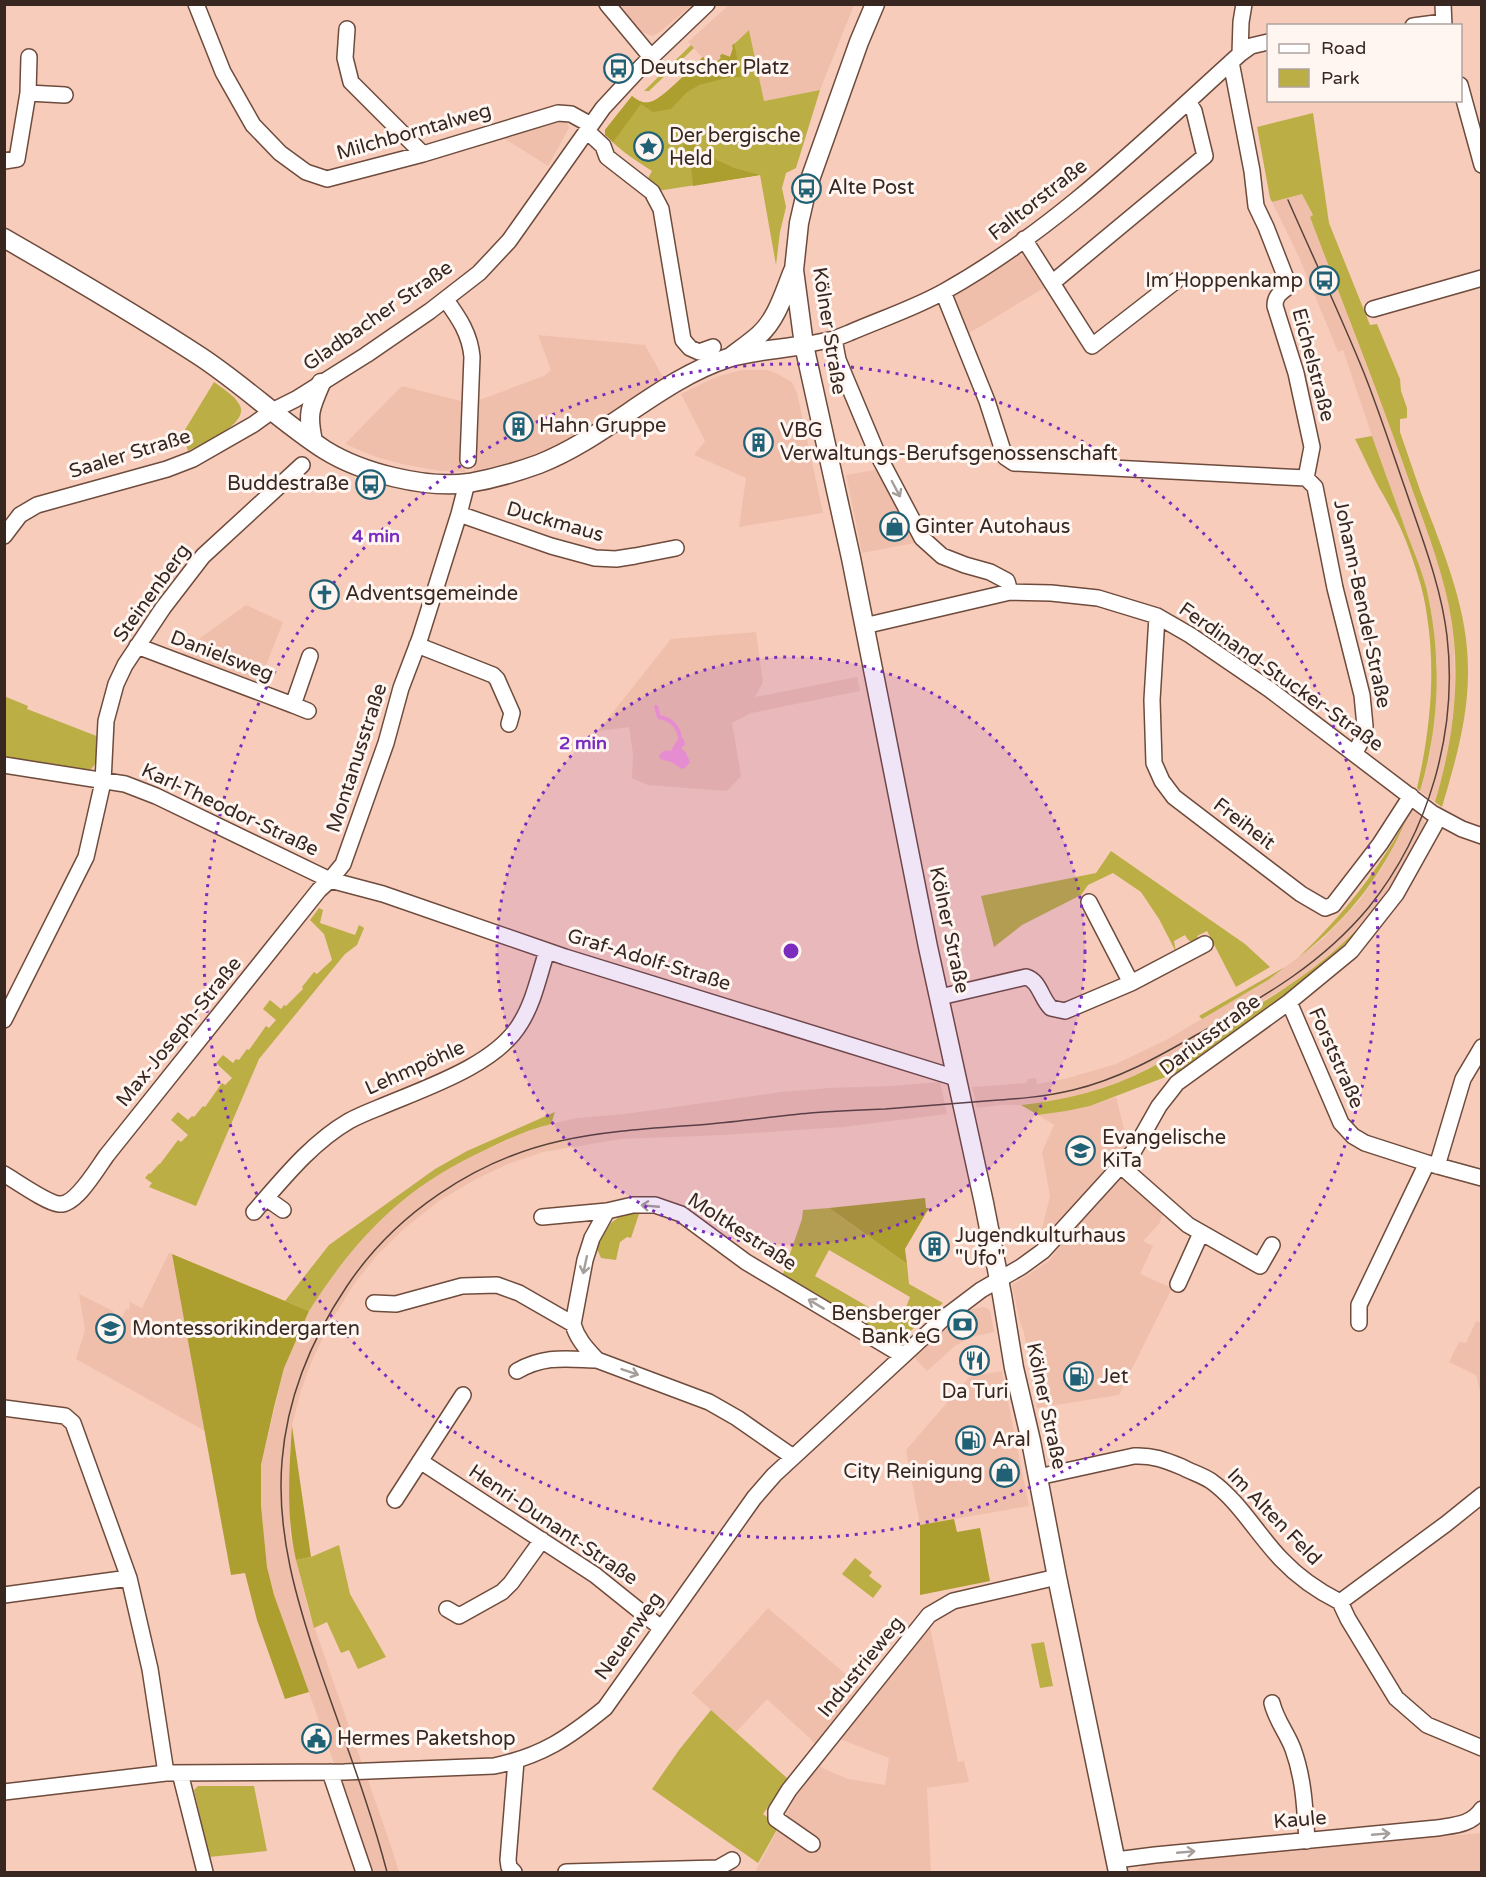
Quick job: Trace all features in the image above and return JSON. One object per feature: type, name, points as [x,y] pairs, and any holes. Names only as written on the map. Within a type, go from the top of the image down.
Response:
[{"type":"main road","name":"Kölner Straße","points":[[875,4],[859,42],[807,188],[799,223],[794,270],[804,345],[851,558],[928,947],[1117,1866]]},
{"type":"main road","points":[[4,238],[98,292],[199,356],[339,458],[369,470],[417,481],[442,483],[467,483],[520,470],[560,454],[683,379],[730,357],[768,325],[794,270]]},
{"type":"main road","points":[[730,357],[804,345]]},
{"type":"main road","points":[[313,441],[309,417],[310,407],[321,383]]},
{"type":"street","name":"Milchborntalweg","points":[[196,4],[223,72],[253,125],[280,153],[306,172],[327,179],[423,154],[558,113],[571,114],[589,128]]},
{"type":"street","points":[[607,4],[651,57]]},
{"type":"street","name":"Gladbacher Straße","points":[[272,411],[366,355],[446,300],[479,273],[509,241],[589,128],[619,90],[707,4]]},
{"type":"street","name":"Eichelstraße","points":[[1244,4],[1236,58],[1256,206],[1289,286],[1278,294],[1275,306],[1296,373],[1312,447],[1306,478]]},
{"type":"street","points":[[1443,4],[1443,24]]},
{"type":"street","points":[[347,29],[345,58],[351,82],[423,154]]},
{"type":"street","name":"Falltorstraße","points":[[804,345],[834,339],[943,292],[981,269],[1063,210],[1251,46],[1267,42]]},
{"type":"street","points":[[4,161],[16,159],[28,93],[28,57]]},
{"type":"street","points":[[1462,89],[1482,165]]},
{"type":"street","points":[[28,93],[65,95]]},
{"type":"street","points":[[1052,283],[1205,156],[1194,111],[1188,102]]},
{"type":"street","points":[[589,128],[603,146],[608,157],[655,195],[660,209],[683,340],[690,348],[699,352],[712,347]]},
{"type":"street","points":[[1024,239],[1092,346],[1177,280]]},
{"type":"street","points":[[1373,309],[1482,278]]},
{"type":"street","points":[[943,292],[987,401],[1005,457],[1014,463],[1306,478]]},
{"type":"street","points":[[446,300],[466,330],[471,344],[468,460]]},
{"type":"street","points":[[834,339],[838,360],[877,453],[922,538],[942,556],[1007,580],[1010,592]]},
{"type":"street","name":"Saaler Straße","points":[[4,536],[20,515],[37,505],[181,464],[222,443],[272,411]]},
{"type":"street","name":"Steinenberg","points":[[4,1020],[86,857],[103,782],[106,721],[116,684],[125,665],[163,608],[203,556],[302,465]]},
{"type":"street","name":"Johann-Bendel-Straße","points":[[1306,478],[1316,487],[1335,588],[1362,695],[1365,726],[1355,753]]},
{"type":"street","name":"Montanusstraße","points":[[330,880],[343,864],[386,743],[401,688],[417,645],[467,483]]},
{"type":"street","name":"Duckmaus","points":[[459,514],[551,546],[595,558],[616,559],[676,548]]},
{"type":"street","name":"Ferdinand-Stucker-Straße","points":[[864,626],[1010,592],[1098,598],[1157,616],[1219,654],[1439,817],[1482,836]]},
{"type":"street","name":"Freiheit","points":[[1157,616],[1152,700],[1155,763],[1162,781],[1174,797],[1301,894],[1325,908],[1334,905],[1380,844],[1411,796]]},
{"type":"street","points":[[417,645],[493,675],[512,713],[509,724]]},
{"type":"street","name":"Danielsweg","points":[[138,646],[308,711]]},
{"type":"street","name":"Danielsweg","points":[[292,705],[310,656]]},
{"type":"street","name":"Karl-Theodor-Straße","points":[[4,765],[125,784],[156,796],[330,880]]},
{"type":"street","name":"Dariusstraße","points":[[998,1280],[1044,1251],[1133,1152],[1167,1093],[1177,1083],[1289,1002],[1351,951],[1396,894],[1439,817]]},
{"type":"street","name":"Graf-Adolf-Straße","points":[[330,880],[383,894],[547,951],[956,1078]]},
{"type":"street","name":"Max-Joseph-Straße","points":[[4,1174],[59,1204],[68,1203],[76,1197],[319,890],[330,880]]},
{"type":"street","points":[[1089,902],[1107,926],[1131,982]]},
{"type":"street","points":[[940,997],[1026,977],[1034,980],[1051,1008],[1065,1011],[1131,982],[1205,944]]},
{"type":"street","name":"Lehmpöhle","points":[[254,1212],[310,1150],[350,1120],[480,1064],[500,1048],[513,1035],[530,1005],[547,951]]},
{"type":"street","name":"Forststraße","points":[[1289,1002],[1341,1123],[1353,1136],[1365,1143],[1432,1165],[1482,1178]]},
{"type":"street","points":[[1359,1323],[1359,1305],[1432,1165],[1463,1079],[1482,1047]]},
{"type":"street","points":[[1121,1166],[1173,1213],[1201,1233],[1260,1266],[1272,1245]]},
{"type":"street","points":[[266,1198],[283,1210]]},
{"type":"street","name":"Moltkestraße","points":[[542,1217],[606,1211],[633,1205],[655,1205],[681,1214],[746,1262],[902,1356]]},
{"type":"street","points":[[597,1360],[576,1334],[573,1324],[585,1260],[592,1238],[606,1211]]},
{"type":"street","points":[[1178,1284],[1201,1233]]},
{"type":"street","name":"Neuenweg","points":[[4,1792],[173,1773],[330,1772],[494,1766],[516,1761],[546,1749],[576,1732],[605,1708],[756,1494],[774,1475],[958,1307],[998,1280]]},
{"type":"street","points":[[374,1303],[396,1304],[462,1286],[497,1285],[519,1293],[573,1324]]},
{"type":"street","points":[[517,1371],[532,1362],[551,1359],[597,1360],[710,1402],[794,1457]]},
{"type":"street","points":[[395,1500],[463,1395]]},
{"type":"street","points":[[4,1408],[65,1416],[73,1422],[129,1578],[173,1773],[205,1872]]},
{"type":"street","name":"Im Alten Feld","points":[[1038,1477],[1134,1456],[1148,1455],[1160,1458],[1209,1479],[1230,1498],[1283,1562],[1321,1593],[1340,1602]]},
{"type":"street","name":"Henri-Dunant-Straße","points":[[420,1461],[595,1575],[661,1628]]},
{"type":"street","points":[[1482,1495],[1340,1602],[1396,1698],[1427,1725],[1482,1748]]},
{"type":"street","points":[[447,1609],[459,1616],[502,1592],[512,1583],[542,1539]]},
{"type":"street","name":"Industrieweg","points":[[812,1844],[776,1819],[776,1810],[789,1790],[929,1615],[953,1601],[1057,1577]]},
{"type":"street","points":[[4,1595],[129,1578]]},
{"type":"street","points":[[1272,1703],[1275,1716],[1285,1730],[1294,1751],[1303,1790],[1307,1841]]},
{"type":"street","points":[[514,1872],[509,1867],[508,1860],[516,1761]]},
{"type":"street","points":[[330,1772],[364,1872]]},
{"type":"street","name":"Kaule","points":[[1117,1866],[1155,1855],[1459,1825],[1480,1814]]},
{"type":"street","points":[[566,1872],[718,1868],[732,1860]]},
{"type":"shaded area","points":[[617,5],[692,5],[652,36],[641,32]]},
{"type":"shaded area","points":[[729,5],[854,5],[820,90],[764,101],[749,30],[732,45],[730,57],[721,58],[711,67],[688,42]]},
{"type":"shaded area","points":[[734,43],[741,77],[730,77],[699,85],[686,93],[671,109],[653,112],[641,104],[613,142],[605,135],[605,130],[632,96],[645,102],[655,100],[669,90],[703,57],[711,67],[721,58],[722,54],[730,57]]},
{"type":"shaded area","points":[[558,119],[567,120],[569,128],[548,166],[502,137]]},
{"type":"shaded area","points":[[686,137],[702,153],[734,168],[760,175],[693,186],[690,157],[678,158]]},
{"type":"shaded area","points":[[1302,193],[1313,216],[1310,217],[1392,433],[1442,574],[1454,639],[1455,700],[1447,760],[1435,802],[1420,791],[1430,754],[1435,717],[1437,662],[1429,602],[1343,350],[1338,352],[1299,257],[1272,202]]},
{"type":"shaded area","points":[[1019,254],[1026,258],[1044,288],[966,335],[953,300],[956,294],[1013,255]]},
{"type":"shaded area","points":[[538,335],[645,345],[664,379],[554,446],[520,460],[474,471],[474,402],[544,376],[551,370]]},
{"type":"shaded area","points":[[742,370],[766,370],[792,382],[797,393],[823,513],[739,527],[746,478],[694,455],[705,441],[681,394],[716,377]]},
{"type":"shaded area","points":[[402,386],[465,402],[465,472],[441,471],[402,464],[376,457],[345,444]]},
{"type":"shaded area","points":[[879,469],[920,542],[862,553],[846,475]]},
{"type":"shaded area","points":[[246,605],[283,622],[258,686],[179,656],[189,646]]},
{"type":"shaded area","points":[[756,632],[763,682],[755,697],[857,677],[860,691],[751,713],[732,723],[741,776],[727,791],[648,785],[632,778],[633,754],[629,727],[598,731],[671,639]]},
{"type":"shaded area","points":[[684,739],[685,746],[682,746],[682,750],[685,751],[690,762],[682,769],[671,762],[660,759],[659,755],[665,750],[671,751],[677,740]]},
{"type":"shaded area","points":[[1411,808],[1424,820],[1425,825],[1400,872],[1380,903],[1342,944],[1301,978],[1159,1063],[1126,1079],[1064,1099],[977,1108],[972,1087],[1027,1083],[1027,1079],[1036,1078],[1037,1084],[1116,1064],[1166,1040],[1268,980],[1324,938],[1358,902],[1381,870]]},
{"type":"shaded area","points":[[940,1082],[947,1114],[843,1127],[621,1139],[543,1152],[508,1164],[474,1180],[439,1201],[406,1227],[377,1255],[354,1284],[313,1358],[301,1390],[292,1426],[290,1535],[309,1612],[399,1872],[373,1872],[274,1595],[267,1567],[261,1506],[261,1465],[284,1368],[309,1311],[331,1277],[373,1227],[429,1180],[462,1160],[537,1127],[577,1118],[625,1114],[781,1092]]},
{"type":"shaded area","points":[[1116,1097],[1124,1129],[1125,1145],[1122,1153],[1039,1241],[1050,1196],[1042,1152],[1054,1125],[1038,1115],[1090,1106]]},
{"type":"shaded area","points":[[1121,1179],[1126,1179],[1163,1215],[1159,1224],[1143,1241],[1153,1246],[1140,1274],[1172,1288],[1119,1395],[1037,1408],[1024,1333],[1012,1285],[1049,1261],[1069,1233]]},
{"type":"shaded area","points":[[925,1198],[926,1208],[929,1208],[905,1249],[907,1264],[829,1208]]},
{"type":"shaded area","points":[[169,1253],[172,1254],[205,1431],[76,1359],[85,1330],[79,1294],[113,1311],[111,1320],[119,1324],[126,1309],[129,1310],[130,1302],[142,1308]]},
{"type":"shaded area","points":[[172,1254],[309,1311],[284,1368],[261,1465],[261,1506],[267,1567],[274,1595],[309,1692],[285,1699],[257,1620],[245,1573],[231,1575]]},
{"type":"shaded area","points":[[984,1307],[990,1310],[994,1332],[971,1337],[955,1346],[927,1371],[913,1356],[962,1311]]},
{"type":"shaded area","points":[[1476,1321],[1481,1323],[1481,1395],[1476,1375],[1449,1362],[1459,1342],[1466,1343]]},
{"type":"shaded area","points":[[1002,1371],[1029,1506],[920,1525],[906,1450],[969,1377]]},
{"type":"shaded area","points":[[292,1426],[311,1557],[296,1560],[290,1511]]},
{"type":"shaded area","points":[[954,1519],[957,1532],[980,1528],[990,1581],[920,1595],[920,1525]]},
{"type":"shaded area","points":[[768,1608],[862,1688],[817,1745],[767,1699],[736,1732],[692,1693]]},
{"type":"shaded area","points":[[930,1627],[958,1762],[964,1761],[969,1782],[927,1788],[931,1872],[755,1872],[798,1792],[818,1766],[848,1779],[885,1785],[889,1758],[840,1739]]},
{"type":"shaded area","points":[[1481,1833],[1481,1872],[1135,1872],[1146,1863],[1153,1862]]},
{"type":"green space","points":[[749,30],[764,101],[820,90],[796,168],[786,173],[782,188],[786,207],[776,265],[760,175],[657,191],[646,182],[652,171],[618,147],[605,130],[632,96],[645,102],[655,100],[669,90],[703,57],[711,67],[721,58],[722,54],[730,57],[732,46]]},
{"type":"green space","points":[[691,45],[694,48],[649,91],[644,91]]},
{"type":"green space","points":[[1313,113],[1329,223],[1370,325],[1377,324],[1400,379],[1407,418],[1400,419],[1400,432],[1446,559],[1464,626],[1468,673],[1466,707],[1456,757],[1442,807],[1435,802],[1449,742],[1455,681],[1454,640],[1443,581],[1387,419],[1310,217],[1313,215],[1302,194],[1272,202],[1270,198],[1257,127]]},
{"type":"green space","points":[[214,382],[234,398],[241,411],[232,425],[223,432],[188,451],[183,433]]},
{"type":"green space","points":[[1372,436],[1424,580],[1435,638],[1435,715],[1427,766],[1420,791],[1417,788],[1430,702],[1430,637],[1424,597],[1404,535],[1355,439]]},
{"type":"green space","points":[[4,696],[28,706],[27,709],[99,737],[94,766],[86,772],[5,757]]},
{"type":"green space","points":[[1406,820],[1386,860],[1362,896],[1333,928],[1299,957],[1358,893]]},
{"type":"green space","points":[[1111,851],[1245,944],[1270,967],[1236,987],[1207,931],[1197,936],[1200,941],[1197,942],[1191,942],[1185,935],[1174,941],[1176,952],[1159,919],[1141,892],[1113,873],[1088,885],[1081,895],[1022,925],[994,947],[981,896],[1096,873]]},
{"type":"green space","points":[[1380,903],[1355,935],[1323,964],[1290,991],[1176,1073],[1090,1106],[1066,1111],[1038,1115],[1021,1105],[1070,1097],[1102,1088],[1167,1059],[1268,999],[1308,972],[1344,941]]},
{"type":"green space","points":[[319,908],[323,910],[320,923],[355,935],[359,925],[364,928],[357,945],[345,954],[259,1059],[196,1206],[149,1187],[152,1183],[145,1178],[160,1164],[178,1140],[181,1142],[188,1135],[171,1120],[178,1112],[188,1120],[194,1117],[203,1106],[205,1107],[222,1083],[225,1085],[232,1078],[216,1063],[223,1055],[233,1063],[236,1059],[239,1060],[266,1026],[269,1028],[276,1020],[263,1009],[270,1000],[281,1009],[284,1005],[286,1006],[303,989],[302,987],[314,972],[317,974],[332,960],[324,934],[310,920]]},
{"type":"green space","points":[[1285,967],[1268,980],[1202,1019],[1199,1016]]},
{"type":"green space","points":[[555,1112],[551,1124],[519,1135],[457,1164],[407,1197],[385,1216],[345,1259],[309,1311],[285,1301],[329,1245],[435,1169],[467,1151]]},
{"type":"green space","points":[[829,1208],[907,1264],[909,1284],[943,1303],[900,1340],[890,1338],[783,1274],[803,1210]],"holes":[[[829,1250],[910,1297],[901,1320],[884,1316],[815,1276]]]},
{"type":"green space","points":[[640,1211],[631,1238],[627,1237],[620,1242],[616,1260],[601,1258],[597,1249],[598,1243],[611,1223],[623,1214]]},
{"type":"green space","points":[[339,1545],[350,1594],[386,1657],[358,1669],[349,1650],[341,1653],[327,1622],[314,1628],[296,1560],[311,1557]]},
{"type":"green space","points":[[855,1558],[872,1572],[869,1576],[882,1586],[873,1598],[842,1574]]},
{"type":"green space","points":[[1044,1642],[1053,1686],[1040,1688],[1031,1644]]},
{"type":"green space","points":[[711,1710],[788,1779],[763,1814],[779,1826],[758,1863],[652,1789]]},
{"type":"green space","points":[[198,1786],[254,1786],[267,1851],[209,1857],[194,1790]]},
{"type":"waterway","points":[[656,707],[659,717],[667,719],[676,726],[680,738]]},
{"type":"tram line","points":[[387,1872],[364,1795],[320,1670],[296,1593],[285,1541],[281,1488],[282,1461],[289,1414],[303,1369],[334,1306],[366,1260],[389,1236],[413,1213],[468,1176],[528,1150],[578,1137],[810,1113],[1030,1097],[1073,1090],[1122,1074],[1153,1059],[1268,993],[1311,963],[1351,928],[1369,907],[1390,878],[1408,847],[1435,779],[1443,744],[1448,708],[1449,672],[1444,617],[1436,581],[1370,387],[1288,200]]},
{"type":"place","name":"Deutscher Platz","points":[[619,68]]},
{"type":"place","name":"Der bergische Held","points":[[648,147]]},
{"type":"place","name":"Alte Post","points":[[807,188]]},
{"type":"place","name":"Im Hoppenkamp","points":[[1324,281]]},
{"type":"place","name":"Hahn Gruppe","points":[[518,426]]},
{"type":"place","name":"VBG Verwaltungs-Berufsgenossenschaft","points":[[759,443]]},
{"type":"place","name":"Buddestraße","points":[[370,484]]},
{"type":"place","name":"Ginter Autohaus","points":[[894,527]]},
{"type":"place","name":"Adventsgemeinde","points":[[324,594]]},
{"type":"place","name":"Evangelische KiTa","points":[[1081,1150]]},
{"type":"place","name":"Jugendkulturhaus \"Ufo\"","points":[[934,1247]]},
{"type":"place","name":"Bensberger Bank eG","points":[[962,1325]]},
{"type":"place","name":"Montessorikindergarten","points":[[111,1329]]},
{"type":"place","name":"Da Turi","points":[[975,1361]]},
{"type":"place","name":"Jet","points":[[1079,1377]]},
{"type":"place","name":"Aral","points":[[971,1440]]},
{"type":"place","name":"City Reinigung","points":[[1004,1472]]},
{"type":"place","name":"Hermes Paketshop","points":[[316,1739]]}]
